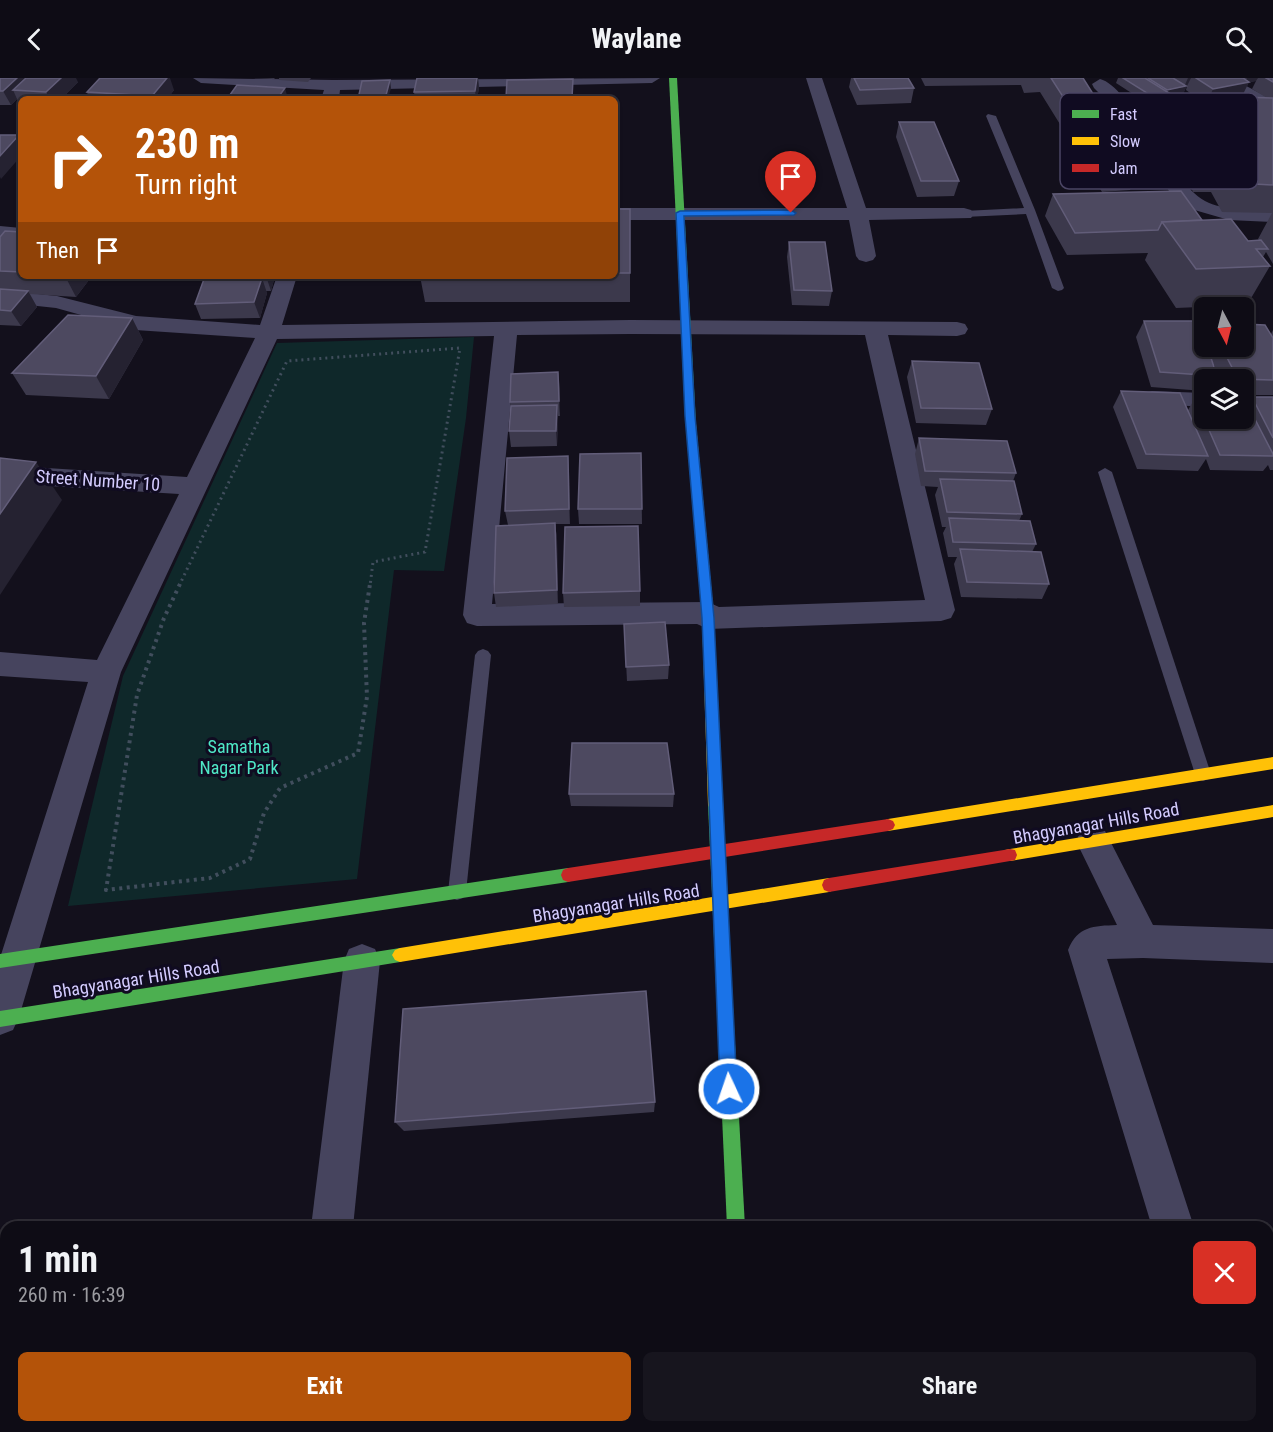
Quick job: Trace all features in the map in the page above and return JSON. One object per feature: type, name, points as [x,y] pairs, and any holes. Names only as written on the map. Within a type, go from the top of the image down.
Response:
[{"type":"main road","points":[[673,78],[690,416],[708,615],[719,904],[736,1221]]},
{"type":"main road","name":"Bhagyanagar Hills Road","points":[[8,960],[1187,782],[1203,774],[1273,763]]},
{"type":"main road","name":"Bhagyanagar Hills Road","points":[[0,1018],[719,904],[1093,841],[1207,817],[1273,811]]},
{"type":"street","points":[[201,78],[331,92],[495,81],[652,78]]},
{"type":"street","points":[[814,78],[858,213],[866,256]]},
{"type":"street","points":[[1219,78],[1247,93]]},
{"type":"street","points":[[1095,81],[1121,80]]},
{"type":"street","points":[[492,96],[495,81]]},
{"type":"street","points":[[1095,81],[1105,93]]},
{"type":"street","points":[[1258,99],[1273,107]]},
{"type":"street","points":[[1178,189],[1198,205],[1229,214],[1273,216]]},
{"type":"street","points":[[618,214],[964,214]]},
{"type":"street","points":[[0,232],[18,241]]},
{"type":"street","points":[[0,1018],[8,960],[106,672],[269,332],[286,279]]},
{"type":"street","points":[[0,296],[57,302],[135,323],[269,332],[686,327],[957,329]]},
{"type":"street","points":[[506,328],[477,615],[708,615],[941,610],[875,329]]},
{"type":"street","points":[[1152,398],[1194,400]]},
{"type":"street","name":"Street Number 10","points":[[0,474],[196,486]]},
{"type":"street","points":[[0,664],[106,672]]},
{"type":"street","points":[[1093,841],[1143,941]]},
{"type":"street","points":[[1171,1221],[1086,950],[1095,943],[1143,941],[1273,946]]},
{"type":"street","points":[[333,1221],[362,962]]},
{"type":"lane","points":[[991,116],[1030,210],[1058,288]]},
{"type":"lane","points":[[964,214],[1030,210]]},
{"type":"lane","points":[[1105,472],[1203,774]]},
{"type":"lane","points":[[457,892],[483,655]]},
{"type":"path","points":[[460,348],[425,552],[373,562],[364,623],[367,697],[358,753],[280,788],[264,813],[250,859],[210,878],[106,890],[111,864],[137,695],[164,618],[287,360],[460,348]]},
{"type":"green space","name":"Samatha Nagar Park","points":[[474,337],[466,418],[444,571],[394,570],[357,879],[68,906],[123,676],[277,343]]},
{"type":"building","points":[[0,78],[17,78],[3,91],[0,91]]},
{"type":"building","points":[[26,78],[61,78],[46,92],[13,90]]},
{"type":"building","points":[[100,78],[167,78],[152,96],[87,92]]},
{"type":"building","points":[[417,78],[477,78],[475,91],[414,92]]},
{"type":"building","points":[[854,78],[908,78],[914,88],[860,90]]},
{"type":"building","points":[[1051,78],[1083,78],[1092,93],[1061,93]]},
{"type":"building","points":[[1123,78],[1145,78],[1169,93],[1147,93]]},
{"type":"building","points":[[1148,78],[1173,78],[1186,86],[1167,90]]},
{"type":"building","points":[[1196,78],[1243,78],[1249,82],[1213,89]]},
{"type":"building","points":[[573,79],[572,96],[506,96],[507,80]]},
{"type":"building","points":[[390,80],[386,96],[359,96],[362,81]]},
{"type":"building","points":[[237,85],[285,88],[279,96],[229,96]]},
{"type":"building","points":[[1258,98],[1273,98],[1273,185],[1258,184]]},
{"type":"building","points":[[899,122],[934,122],[959,181],[921,181]]},
{"type":"building","points":[[0,135],[18,135],[18,136],[0,156]]},
{"type":"building","points":[[1181,191],[1202,220],[1162,222],[1158,230],[1075,233],[1053,194]]},
{"type":"building","points":[[618,209],[630,209],[630,273],[618,273]]},
{"type":"building","points":[[1231,219],[1248,241],[1261,240],[1268,249],[1256,249],[1270,266],[1196,269],[1162,222]]},
{"type":"building","points":[[5,231],[18,232],[18,272],[0,271],[0,237]]},
{"type":"building","points":[[789,242],[825,242],[832,291],[794,290]]},
{"type":"building","points":[[204,279],[262,279],[254,302],[195,304]]},
{"type":"building","points":[[0,289],[28,291],[11,311],[0,310]]},
{"type":"building","points":[[68,315],[132,318],[96,376],[12,373]]},
{"type":"building","points":[[1144,321],[1194,321],[1194,357],[1211,357],[1215,369],[1194,369],[1194,374],[1160,372]]},
{"type":"building","points":[[1254,324],[1265,325],[1273,338],[1273,380],[1254,379],[1254,369],[1233,369],[1227,357],[1254,357]]},
{"type":"building","points":[[912,361],[979,363],[992,409],[921,408]]},
{"type":"building","points":[[558,372],[559,401],[510,402],[511,374]]},
{"type":"building","points":[[1121,391],[1180,393],[1194,429],[1208,456],[1146,454]]},
{"type":"building","points":[[1254,397],[1273,397],[1273,438],[1254,401]]},
{"type":"building","points":[[557,405],[556,431],[509,431],[511,406]]},
{"type":"building","points":[[1254,417],[1273,456],[1220,455],[1209,429],[1254,429]]},
{"type":"building","points":[[919,438],[1007,441],[1016,473],[925,471]]},
{"type":"building","points":[[641,453],[642,509],[578,509],[580,454]]},
{"type":"building","points":[[568,456],[569,509],[505,511],[507,458]]},
{"type":"building","points":[[0,458],[36,462],[0,514]]},
{"type":"building","points":[[940,479],[1014,481],[1022,514],[947,512]]},
{"type":"building","points":[[949,518],[1030,521],[1036,544],[953,542]]},
{"type":"building","points":[[555,523],[557,590],[494,593],[496,526]]},
{"type":"building","points":[[638,526],[640,591],[563,593],[565,527]]},
{"type":"building","points":[[960,549],[1041,552],[1049,584],[967,582]]},
{"type":"building","points":[[665,622],[669,665],[626,667],[624,624]]},
{"type":"building","points":[[572,743],[667,743],[674,794],[569,794]]},
{"type":"building","points":[[646,991],[655,1102],[395,1122],[403,1009]]},
{"type":"traffic: fast","points":[[673,78],[691,424]]},
{"type":"traffic: fast","points":[[715,805],[736,1221]]},
{"type":"traffic: fast","points":[[0,961],[568,875]]},
{"type":"traffic: fast","points":[[0,1019],[400,955]]},
{"type":"traffic: slow","points":[[691,424],[708,618],[715,805]]},
{"type":"traffic: slow","points":[[888,825],[1273,763]]},
{"type":"traffic: slow","points":[[1010,855],[1273,811]]},
{"type":"traffic: slow","points":[[400,955],[829,885]]},
{"type":"traffic: jam","points":[[568,875],[888,825]]},
{"type":"traffic: jam","points":[[829,885],[1010,855]]},
{"type":"route","points":[[729,1089],[708,618],[690,416],[680,213],[791,213]]}]
